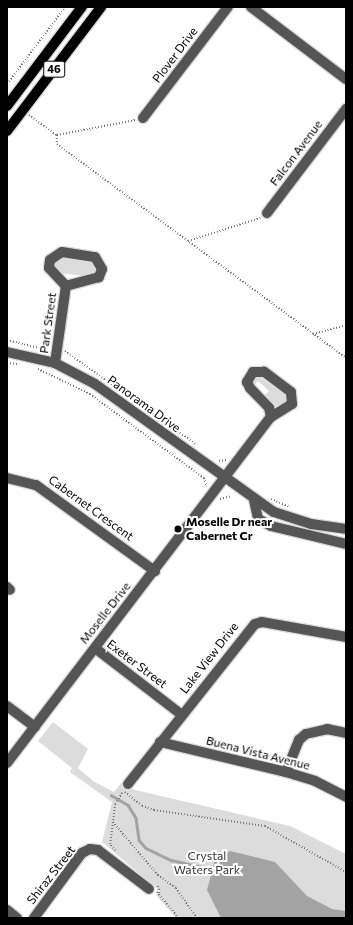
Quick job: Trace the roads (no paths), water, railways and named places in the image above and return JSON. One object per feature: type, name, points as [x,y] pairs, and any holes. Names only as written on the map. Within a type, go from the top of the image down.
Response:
[{"type":"main road","name":"46","points":[[7,106],[82,7]]},
{"type":"main road","name":"46","points":[[7,131],[101,7]]},
{"type":"street","name":"Plover Drive","points":[[143,118],[228,7]]},
{"type":"street","points":[[251,7],[346,78]]},
{"type":"street","name":"Falcon Avenue","points":[[267,213],[346,109]]},
{"type":"street","name":"Park Street","points":[[56,254],[89,256],[101,264],[99,277],[66,286],[49,268],[56,254]]},
{"type":"street","name":"Park Street","points":[[55,363],[66,286]]},
{"type":"street","name":"Panorama Drive","points":[[7,352],[55,363],[95,384],[254,500],[295,520],[346,529]]},
{"type":"street","points":[[253,372],[264,372],[293,398],[292,404],[271,417],[269,408],[250,388],[247,382],[253,372]]},
{"type":"street","name":"Moselle Drive","points":[[7,763],[271,417]]},
{"type":"street","name":"Cabernet Crescent","points":[[7,478],[36,485],[155,570]]},
{"type":"street","points":[[254,500],[258,519],[271,526],[346,544]]},
{"type":"street","name":"Lake View Drive","points":[[126,787],[182,714],[255,624],[262,622],[346,637]]},
{"type":"street","name":"Exeter Street","points":[[95,648],[182,714]]},
{"type":"street","points":[[7,706],[34,727]]},
{"type":"street","points":[[286,772],[298,740],[306,734],[327,729],[346,732]]},
{"type":"street","name":"Buena Vista Avenue","points":[[160,742],[286,772],[315,781],[346,797]]},
{"type":"street","name":"Shiraz Street","points":[[34,918],[82,853],[90,849],[98,850],[151,885]]},
{"type":"street","points":[[7,910],[17,918]]},
{"type":"waterway","points":[[111,795],[128,805],[136,818],[139,840],[146,848],[171,860],[212,869]]},
{"type":"place","name":"Moselle Dr near Cabernet Cr","points":[[178,529]]},
{"type":"park label","name":"Crystal Waters Park","points":[[207,863]]}]
